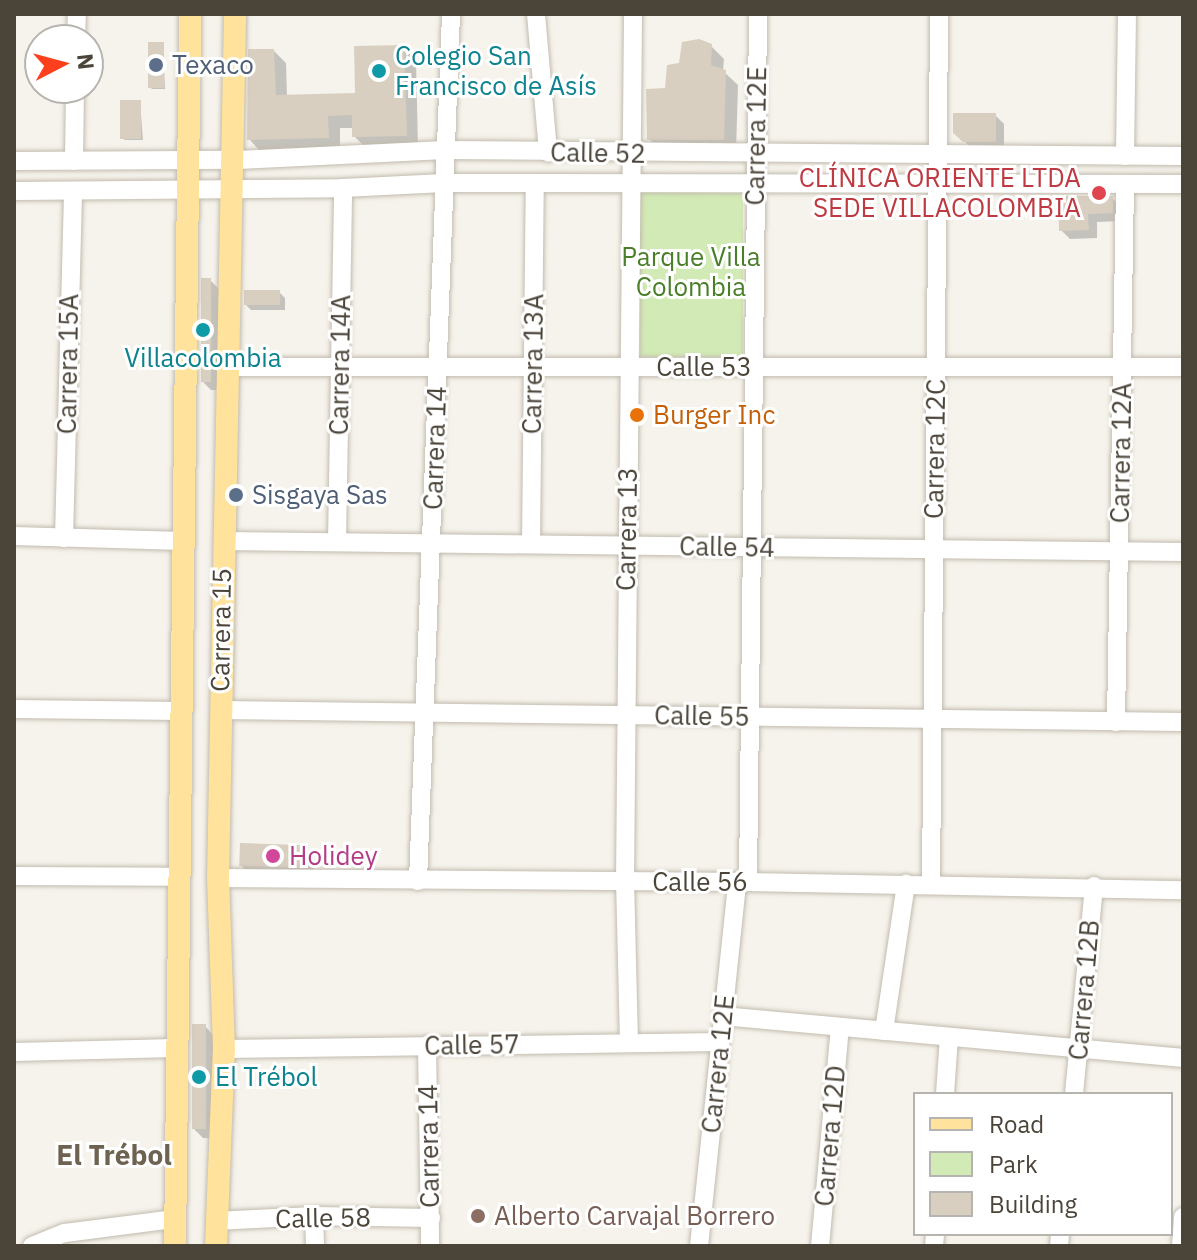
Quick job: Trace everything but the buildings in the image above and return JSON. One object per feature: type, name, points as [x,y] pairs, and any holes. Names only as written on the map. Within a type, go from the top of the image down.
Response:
[{"type":"main road","name":"Carrera 15","points":[[175,1246],[175,1048],[190,14]]},
{"type":"main road","name":"Carrera 15","points":[[216,1246],[224,1049],[218,878],[228,190],[235,14]]},
{"type":"street","name":"Carrera 14","points":[[418,881],[451,14]]},
{"type":"street","points":[[536,14],[548,152]]},
{"type":"street","name":"Carrera 13","points":[[629,1043],[625,882],[633,14]]},
{"type":"street","name":"Carrera 12E","points":[[699,1246],[719,1042],[743,882],[750,717],[758,14]]},
{"type":"street","name":"Carrera 12C","points":[[931,884],[939,14]]},
{"type":"street","points":[[1125,156],[1127,14]]},
{"type":"street","points":[[74,161],[75,104]]},
{"type":"street","name":"Calle 52","points":[[14,161],[229,160],[445,150],[631,154],[1183,156]]},
{"type":"street","points":[[102,161],[102,191]]},
{"type":"street","name":"Calle 52","points":[[14,191],[186,191],[444,183],[1183,184]]},
{"type":"street","name":"Carrera 13A","points":[[531,544],[535,183]]},
{"type":"street","name":"Carrera 12A","points":[[1116,722],[1125,184]]},
{"type":"street","name":"Carrera 14A","points":[[337,542],[343,188]]},
{"type":"street","name":"Carrera 15A","points":[[64,538],[73,191]]},
{"type":"street","name":"Calle 53","points":[[225,367],[1183,367]]},
{"type":"street","points":[[14,536],[182,541]]},
{"type":"street","name":"Calle 54","points":[[223,541],[1183,552]]},
{"type":"street","points":[[14,709],[180,711]]},
{"type":"street","name":"Calle 55","points":[[220,710],[1183,722]]},
{"type":"street","points":[[14,876],[178,877]]},
{"type":"street","name":"Calle 56","points":[[218,878],[1094,886],[1183,890]]},
{"type":"street","points":[[884,1031],[906,884]]},
{"type":"street","name":"Carrera 12B","points":[[1074,1092],[1094,886]]},
{"type":"street","points":[[723,1016],[1183,1058]]},
{"type":"street","name":"Carrera 12D","points":[[820,1246],[840,1027]]},
{"type":"street","points":[[945,1092],[949,1037]]},
{"type":"street","name":"Calle 57","points":[[224,1049],[719,1042]]},
{"type":"street","name":"Carrera 14","points":[[427,1045],[430,1246]]},
{"type":"street","points":[[14,1052],[175,1048]]},
{"type":"street","points":[[314,1216],[315,1246]]},
{"type":"street","name":"Calle 58","points":[[215,1221],[314,1216],[431,1218]]},
{"type":"street","points":[[1181,1246],[1183,1217]]},
{"type":"street","points":[[32,1246],[65,1233],[175,1219]]},
{"type":"green space","name":"Parque Villa Colombia","points":[[640,190],[743,190],[743,357],[640,357]]},
{"type":"place","name":"Texaco","points":[[156,65]]},
{"type":"place","name":"Colegio San Francisco de Asís","points":[[379,71]]},
{"type":"place","name":"CLÍNICA ORIENTE LTDA SEDE VILLACOLOMBIA","points":[[1099,193]]},
{"type":"place","name":"Villacolombia","points":[[203,330]]},
{"type":"place","name":"Burger Inc","points":[[637,415]]},
{"type":"place","name":"Sisgaya Sas","points":[[236,495]]},
{"type":"place","name":"Holidey","points":[[273,856]]},
{"type":"place","name":"El Trébol","points":[[199,1077]]},
{"type":"place","name":"Alberto Carvajal Borrero","points":[[478,1216]]},
{"type":"district","name":"El Trébol","points":[[114,1155]]}]
